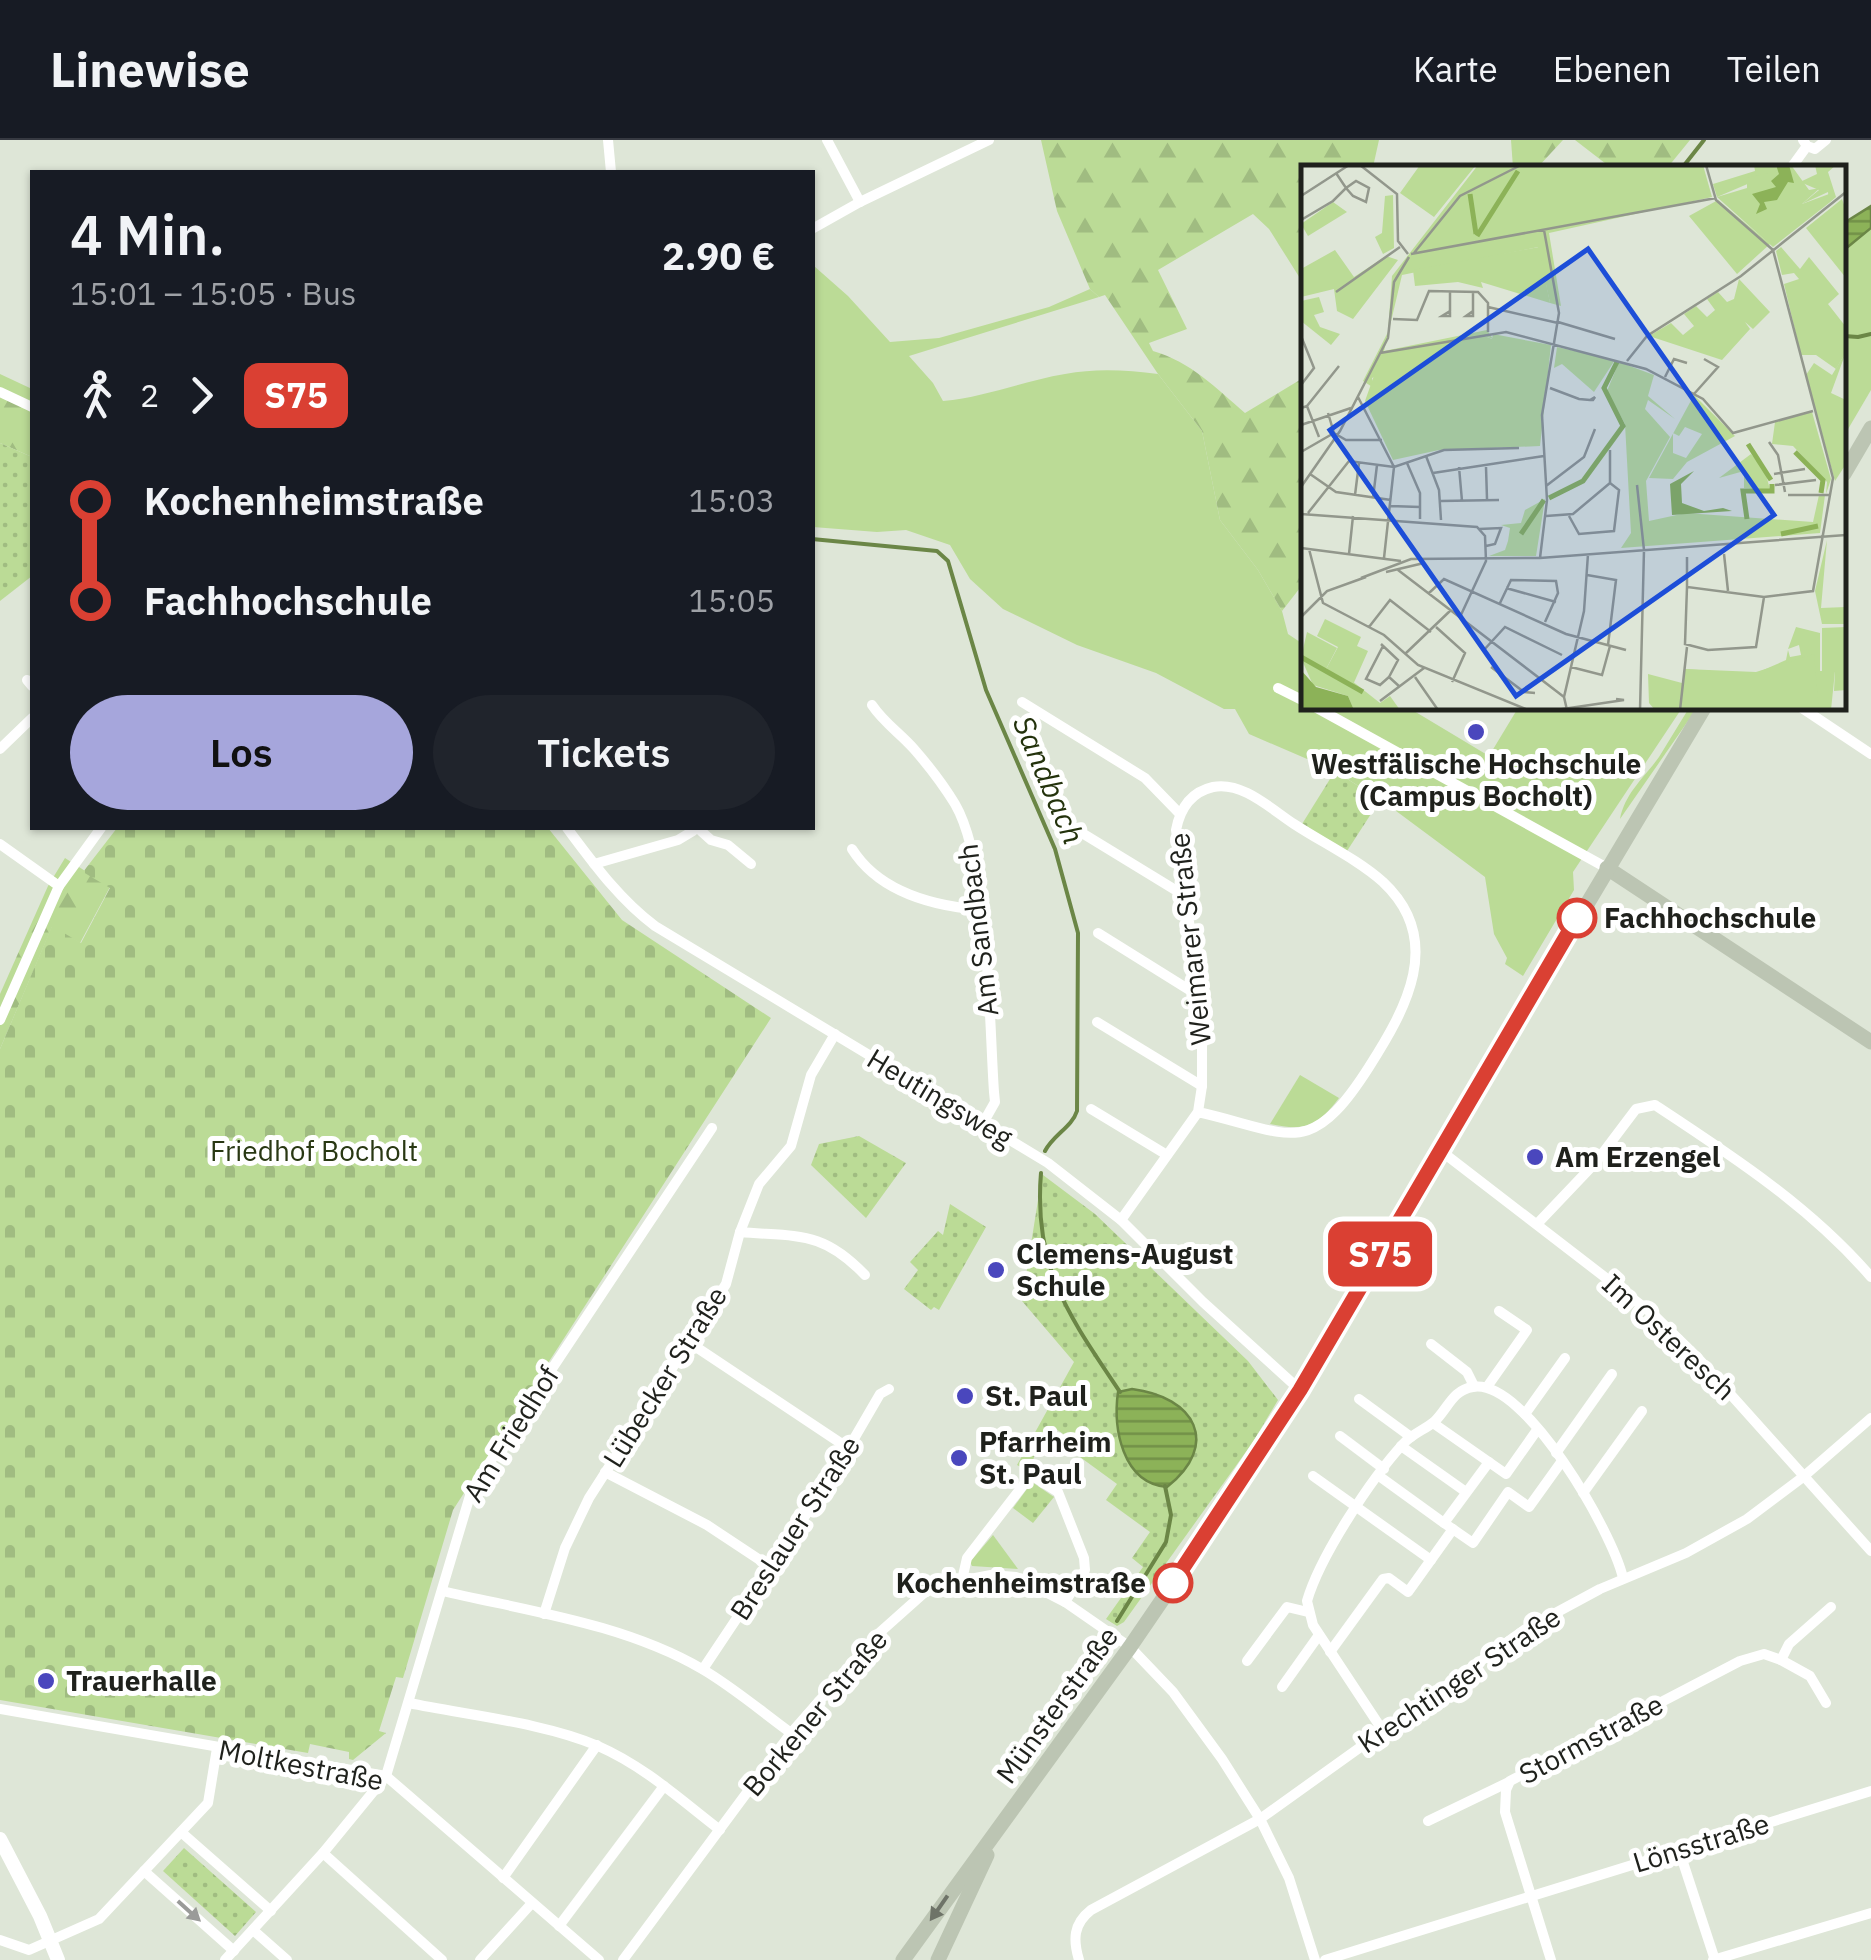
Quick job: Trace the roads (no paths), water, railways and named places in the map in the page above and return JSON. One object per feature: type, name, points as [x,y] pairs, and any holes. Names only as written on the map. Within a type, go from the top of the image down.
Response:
[{"type":"main road","points":[[1846,471],[1871,428]]},
{"type":"main road","name":"Münsterstraße","points":[[903,1960],[1130,1647],[1240,1486],[1703,710]]},
{"type":"main road","points":[[1607,868],[1871,1042]]},
{"type":"main road","name":"Münsterstraße","points":[[938,1960],[1012,1810]]},
{"type":"street","points":[[608,140],[611,170]]},
{"type":"street","points":[[827,140],[860,202]]},
{"type":"street","points":[[815,227],[989,140]]},
{"type":"street","points":[[1805,143],[1819,148],[1826,140]]},
{"type":"street","points":[[0,392],[30,406]]},
{"type":"street","points":[[1278,688],[1301,700]]},
{"type":"street","points":[[1022,702],[1146,778],[1179,814],[1194,796],[1204,791],[1215,787],[1240,790],[1385,884],[1406,916],[1416,951],[1412,986],[1399,1016],[1336,1114],[1303,1134],[1280,1135],[1198,1112]]},
{"type":"street","name":"Am Sandbach","points":[[872,705],[887,726],[912,747],[954,803],[970,847],[980,910],[995,1102],[982,1124]]},
{"type":"street","points":[[1321,710],[1607,868]]},
{"type":"street","points":[[1805,710],[1871,754]]},
{"type":"street","points":[[0,749],[30,720]]},
{"type":"street","name":"Weimarer Straße","points":[[1121,1220],[1198,1112],[1202,1086],[1200,996],[1177,851],[1179,814]]},
{"type":"street","points":[[1064,822],[1185,893]]},
{"type":"street","points":[[0,1020],[59,886],[101,830]]},
{"type":"street","name":"Heutingsweg","points":[[568,830],[631,908],[655,926],[1048,1163],[1121,1220],[1300,1390]]},
{"type":"street","points":[[594,864],[678,840],[695,830]]},
{"type":"street","points":[[698,830],[710,840],[728,845],[752,864]]},
{"type":"street","points":[[0,844],[59,886]]},
{"type":"street","points":[[852,849],[863,866],[920,899],[942,907],[980,910]]},
{"type":"street","points":[[1098,933],[1200,996]]},
{"type":"street","points":[[1097,1022],[1202,1086]]},
{"type":"street","name":"Lübecker Straße","points":[[544,1614],[574,1525],[726,1284],[740,1232],[759,1184],[792,1146],[810,1075],[835,1034]]},
{"type":"street","points":[[1538,1223],[1596,1162],[1636,1109],[1655,1105],[1775,1188],[1839,1243],[1871,1277]]},
{"type":"street","points":[[1091,1108],[1167,1155]]},
{"type":"street","name":"Am Friedhof","points":[[386,1776],[472,1489],[712,1128]]},
{"type":"street","name":"Im Osteresch","points":[[1442,1151],[1654,1315],[1698,1358],[1871,1551]]},
{"type":"street","points":[[740,1232],[790,1235],[832,1245],[866,1275]]},
{"type":"street","points":[[1487,1387],[1527,1330],[1499,1311]]},
{"type":"street","points":[[690,1343],[848,1448]]},
{"type":"street","points":[[1431,1344],[1467,1372],[1474,1386]]},
{"type":"street","points":[[1524,1414],[1565,1358]]},
{"type":"street","points":[[1340,1436],[1473,1543],[1508,1492],[1529,1507],[1612,1374]]},
{"type":"street","points":[[1383,1731],[1308,1612],[1310,1588],[1357,1508],[1401,1446],[1433,1423],[1456,1394],[1474,1386],[1487,1387],[1506,1396],[1524,1414],[1583,1494],[1619,1560],[1623,1578]]},
{"type":"street","name":"Breslauer Straße","points":[[703,1670],[772,1568],[880,1394],[889,1389]]},
{"type":"street","points":[[1359,1399],[1410,1437]]},
{"type":"street","points":[[1583,1494],[1642,1411]]},
{"type":"street","name":"Krechtinger Straße","points":[[1079,1960],[1076,1926],[1090,1910],[1260,1819],[1524,1630],[1623,1578],[1708,1542],[1747,1518],[1804,1477],[1871,1418]]},
{"type":"street","points":[[1433,1423],[1506,1474],[1538,1430]]},
{"type":"street","points":[[1401,1446],[1466,1492]]},
{"type":"street","points":[[1330,1652],[1383,1580],[1389,1578],[1408,1592],[1431,1560],[1466,1492],[1488,1462]]},
{"type":"street","points":[[605,1472],[707,1524],[772,1568]]},
{"type":"street","points":[[962,1580],[967,1558],[1031,1475],[1058,1492],[1084,1558],[1085,1570],[1065,1602]]},
{"type":"street","points":[[1314,1476],[1431,1560]]},
{"type":"street","name":"Borkener Straße","points":[[623,1960],[790,1733],[878,1634],[924,1592],[991,1575],[1016,1577],[1065,1602],[1130,1647]]},
{"type":"street","points":[[442,1592],[544,1614],[647,1643],[703,1670],[790,1733]]},
{"type":"street","points":[[1247,1660],[1287,1607],[1308,1612]]},
{"type":"street","points":[[1826,1703],[1810,1676],[1781,1660],[1789,1644],[1831,1608]]},
{"type":"street","points":[[1282,1687],[1320,1635]]},
{"type":"street","points":[[1130,1647],[1187,1710],[1260,1819],[1289,1878],[1315,1960]]},
{"type":"street","name":"Stormstraße","points":[[1531,1896],[1505,1812],[1510,1781],[1740,1660],[1764,1654],[1781,1660]]},
{"type":"street","points":[[409,1703],[557,1733],[597,1746],[638,1767],[720,1830]]},
{"type":"street","name":"Moltkestraße","points":[[0,1709],[386,1776],[599,1960]]},
{"type":"street","points":[[503,1878],[597,1746]]},
{"type":"street","points":[[0,1940],[28,1955],[50,1940],[99,1919],[208,1803],[217,1748]]},
{"type":"street","points":[[144,1871],[230,1956],[386,1776]]},
{"type":"street","points":[[1428,1821],[1510,1781]]},
{"type":"street","points":[[560,1926],[664,1786]]},
{"type":"street","name":"Lönsstraße","points":[[1326,1960],[1871,1790]]},
{"type":"street","points":[[180,1832],[270,1911]]},
{"type":"street","points":[[0,1839],[58,1960]]},
{"type":"street","points":[[1679,1850],[1714,1960],[1871,1912]]},
{"type":"street","points":[[323,1853],[442,1960]]},
{"type":"street","points":[[1531,1896],[1552,1960]]},
{"type":"street","points":[[480,1960],[532,1903]]},
{"type":"street","points":[[253,1930],[287,1960]]},
{"type":"waterway","points":[[1684,165],[1704,140]]},
{"type":"waterway","points":[[1846,336],[1871,334]]},
{"type":"waterway","name":"Sandbach","points":[[815,539],[937,551],[948,561],[986,690],[1055,849],[1078,933],[1077,1111],[1045,1151]]},
{"type":"waterway","name":"Sandbach","points":[[1041,1173],[1040,1207],[1049,1265],[1071,1315],[1120,1392]]},
{"type":"waterway","name":"Sandbach","points":[[1117,1621],[1166,1542],[1171,1515],[1165,1486]]},
{"type":"place","name":"Westfälische Hochschule (Campus Bocholt)","points":[[1476,732]]},
{"type":"place","name":"Fachhochschule","points":[[1577,918]]},
{"type":"place","name":"Am Erzengel","points":[[1535,1157]]},
{"type":"place","name":"Clemens-August Schule","points":[[996,1270]]},
{"type":"place","name":"St. Paul","points":[[965,1396]]},
{"type":"place","name":"Pfarrheim St. Paul","points":[[959,1458]]},
{"type":"place","name":"Kochenheimstraße","points":[[1173,1583]]},
{"type":"place","name":"Trauerhalle","points":[[46,1681]]},
{"type":"park label","name":"Friedhof Bocholt","points":[[314,1151]]}]
